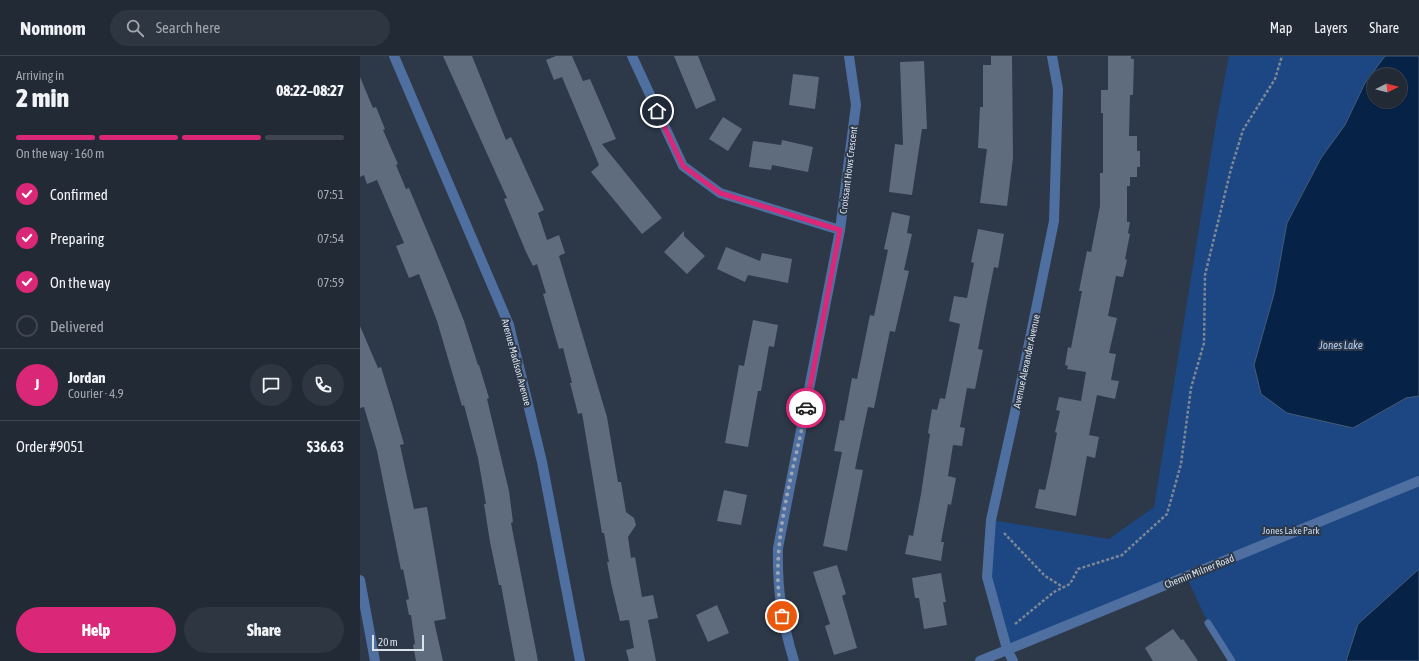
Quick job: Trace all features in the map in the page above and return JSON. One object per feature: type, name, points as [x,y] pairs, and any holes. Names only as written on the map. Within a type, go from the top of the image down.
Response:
[{"type":"street","name":"Avenue Madison Avenue","points":[[394,56],[509,325],[542,462],[580,661]]},
{"type":"street","points":[[632,56],[683,166],[720,193],[840,230]]},
{"type":"street","name":"Croissant Hows Crescent","points":[[794,661],[779,602],[777,575],[778,548],[840,230],[856,105],[849,56]]},
{"type":"street","name":"Avenue Alexander Avenue","points":[[1013,661],[1007,649],[987,577],[991,520],[1015,412],[1054,221],[1058,89],[1052,56]]},
{"type":"street","name":"Chemin Milner Road","points":[[980,661],[1417,482]]},
{"type":"street","points":[[360,580],[375,661]]},
{"type":"lane","points":[[1208,623],[1232,661]]},
{"type":"path","points":[[1015,624],[1054,592],[1070,584],[1078,570],[1122,555],[1167,514],[1181,464],[1191,388],[1204,343],[1205,275],[1231,169],[1243,130],[1275,79],[1282,56]]},
{"type":"path","points":[[991,520],[1045,576],[1063,588]]},
{"type":"green space","name":"Jones Lake Park","points":[[1229,56],[1419,56],[1419,325],[1288,223],[1274,294],[1286,413],[1353,428],[1406,398],[1419,396],[1419,569],[1358,624],[1346,661],[1232,661],[1208,623],[1186,576],[1007,649],[987,577],[991,520],[1109,539],[1154,507],[1216,123]],"holes":[[[1353,108],[1349,124],[1295,208],[1308,182],[1347,121]]]},
{"type":"water","name":"Jones Lake","points":[[1385,56],[1419,56],[1419,396],[1406,398],[1353,428],[1287,413],[1261,394],[1254,365],[1274,294],[1287,223],[1321,158],[1345,125],[1367,80],[1367,108],[1407,108],[1407,68],[1376,68]]},
{"type":"water","points":[[1419,569],[1419,661],[1346,661],[1358,624]]},
{"type":"building","points":[[443,56],[472,56],[506,140],[511,137],[544,210],[538,213],[547,240],[559,235],[565,253],[559,256],[607,417],[618,482],[621,482],[626,512],[634,518],[636,525],[628,537],[631,558],[635,557],[642,597],[653,595],[658,618],[648,620],[656,661],[629,661],[626,650],[634,648],[629,620],[620,621],[607,562],[609,562],[604,533],[602,533],[582,413],[578,414],[563,348],[559,349],[543,294],[546,293],[537,264],[533,266],[526,252],[504,199],[507,198]]},
{"type":"building","points":[[556,56],[572,56],[583,81],[590,79],[616,139],[602,144],[662,218],[642,234],[591,172],[599,165],[562,77],[554,80],[546,60]]},
{"type":"building","points":[[674,56],[698,56],[716,100],[696,109]]},
{"type":"building","points":[[991,56],[1012,56],[1013,158],[1007,206],[980,203],[987,149],[978,148],[980,107],[983,107],[983,65],[991,65]]},
{"type":"building","points":[[1108,56],[1131,56],[1131,59],[1134,59],[1133,95],[1130,95],[1129,136],[1137,136],[1137,151],[1140,151],[1140,167],[1137,167],[1137,177],[1130,177],[1130,186],[1127,186],[1127,222],[1130,222],[1128,233],[1130,234],[1125,259],[1127,260],[1123,277],[1116,276],[1108,316],[1117,318],[1109,353],[1116,354],[1111,380],[1119,381],[1115,399],[1097,395],[1089,435],[1099,437],[1095,458],[1087,456],[1076,516],[1035,508],[1039,489],[1045,490],[1050,468],[1057,433],[1055,432],[1060,411],[1056,410],[1059,397],[1081,401],[1086,372],[1067,369],[1068,366],[1065,365],[1068,347],[1071,348],[1082,291],[1079,291],[1087,251],[1091,252],[1100,206],[1100,173],[1103,173],[1103,113],[1101,113],[1101,90],[1108,90]]},
{"type":"building","points":[[924,61],[927,129],[922,129],[912,195],[889,192],[895,144],[903,145],[900,62]]},
{"type":"building","points":[[793,74],[819,77],[815,109],[789,105]]},
{"type":"building","points":[[360,77],[373,108],[376,107],[385,129],[383,130],[398,164],[396,165],[406,189],[409,188],[446,276],[464,321],[479,365],[489,398],[487,399],[509,491],[513,522],[511,523],[538,661],[515,661],[501,585],[499,585],[490,542],[484,504],[486,504],[478,458],[464,405],[462,406],[437,321],[419,274],[409,278],[396,246],[404,243],[377,180],[367,184],[364,175],[360,177]]},
{"type":"building","points":[[723,117],[742,129],[728,151],[709,139]]},
{"type":"building","points":[[782,140],[813,147],[808,172],[772,165],[771,170],[749,167],[753,141],[781,145]]},
{"type":"building","points":[[892,212],[910,216],[907,233],[912,234],[904,270],[909,271],[895,332],[890,331],[874,408],[868,407],[855,469],[863,470],[847,551],[823,546],[842,452],[834,451],[840,420],[844,421],[852,378],[857,379],[870,315],[874,316],[888,250],[884,249]]},
{"type":"building","points":[[978,229],[1004,234],[998,268],[994,267],[978,349],[983,350],[975,389],[967,388],[960,427],[965,428],[962,446],[953,445],[948,476],[956,478],[951,505],[948,504],[941,542],[944,542],[941,561],[905,554],[909,535],[913,536],[921,494],[930,434],[928,433],[932,409],[937,410],[940,398],[945,399],[960,324],[949,321],[954,296],[967,298],[974,263],[971,262]]},
{"type":"building","points":[[684,231],[684,236],[705,256],[687,274],[664,252]]},
{"type":"building","points":[[726,247],[760,261],[762,253],[792,259],[788,283],[748,275],[745,282],[717,269]]},
{"type":"building","points":[[753,320],[778,325],[774,347],[769,346],[761,391],[758,391],[748,447],[725,443],[739,365],[744,366]]},
{"type":"building","points":[[360,326],[378,368],[381,367],[393,406],[404,444],[400,445],[414,509],[427,507],[446,619],[434,621],[443,661],[416,661],[413,645],[415,644],[411,615],[409,615],[406,600],[409,599],[403,569],[401,570],[377,451],[364,407],[360,408]]},
{"type":"building","points":[[724,490],[747,495],[741,525],[717,521]]},
{"type":"building","points":[[837,565],[846,594],[842,596],[857,648],[834,655],[825,626],[830,624],[813,572]]},
{"type":"building","points":[[941,573],[946,602],[943,602],[947,625],[924,629],[919,598],[915,598],[912,578]]},
{"type":"building","points":[[717,605],[729,633],[708,642],[696,615]]},
{"type":"building","points":[[1173,629],[1181,640],[1183,639],[1198,661],[1153,661],[1145,648]]},
{"type":"way so far","points":[[782,616],[779,602],[777,575],[778,548],[806,408]]},
{"type":"route","points":[[657,111],[683,166],[720,193],[840,230],[806,408]]}]
